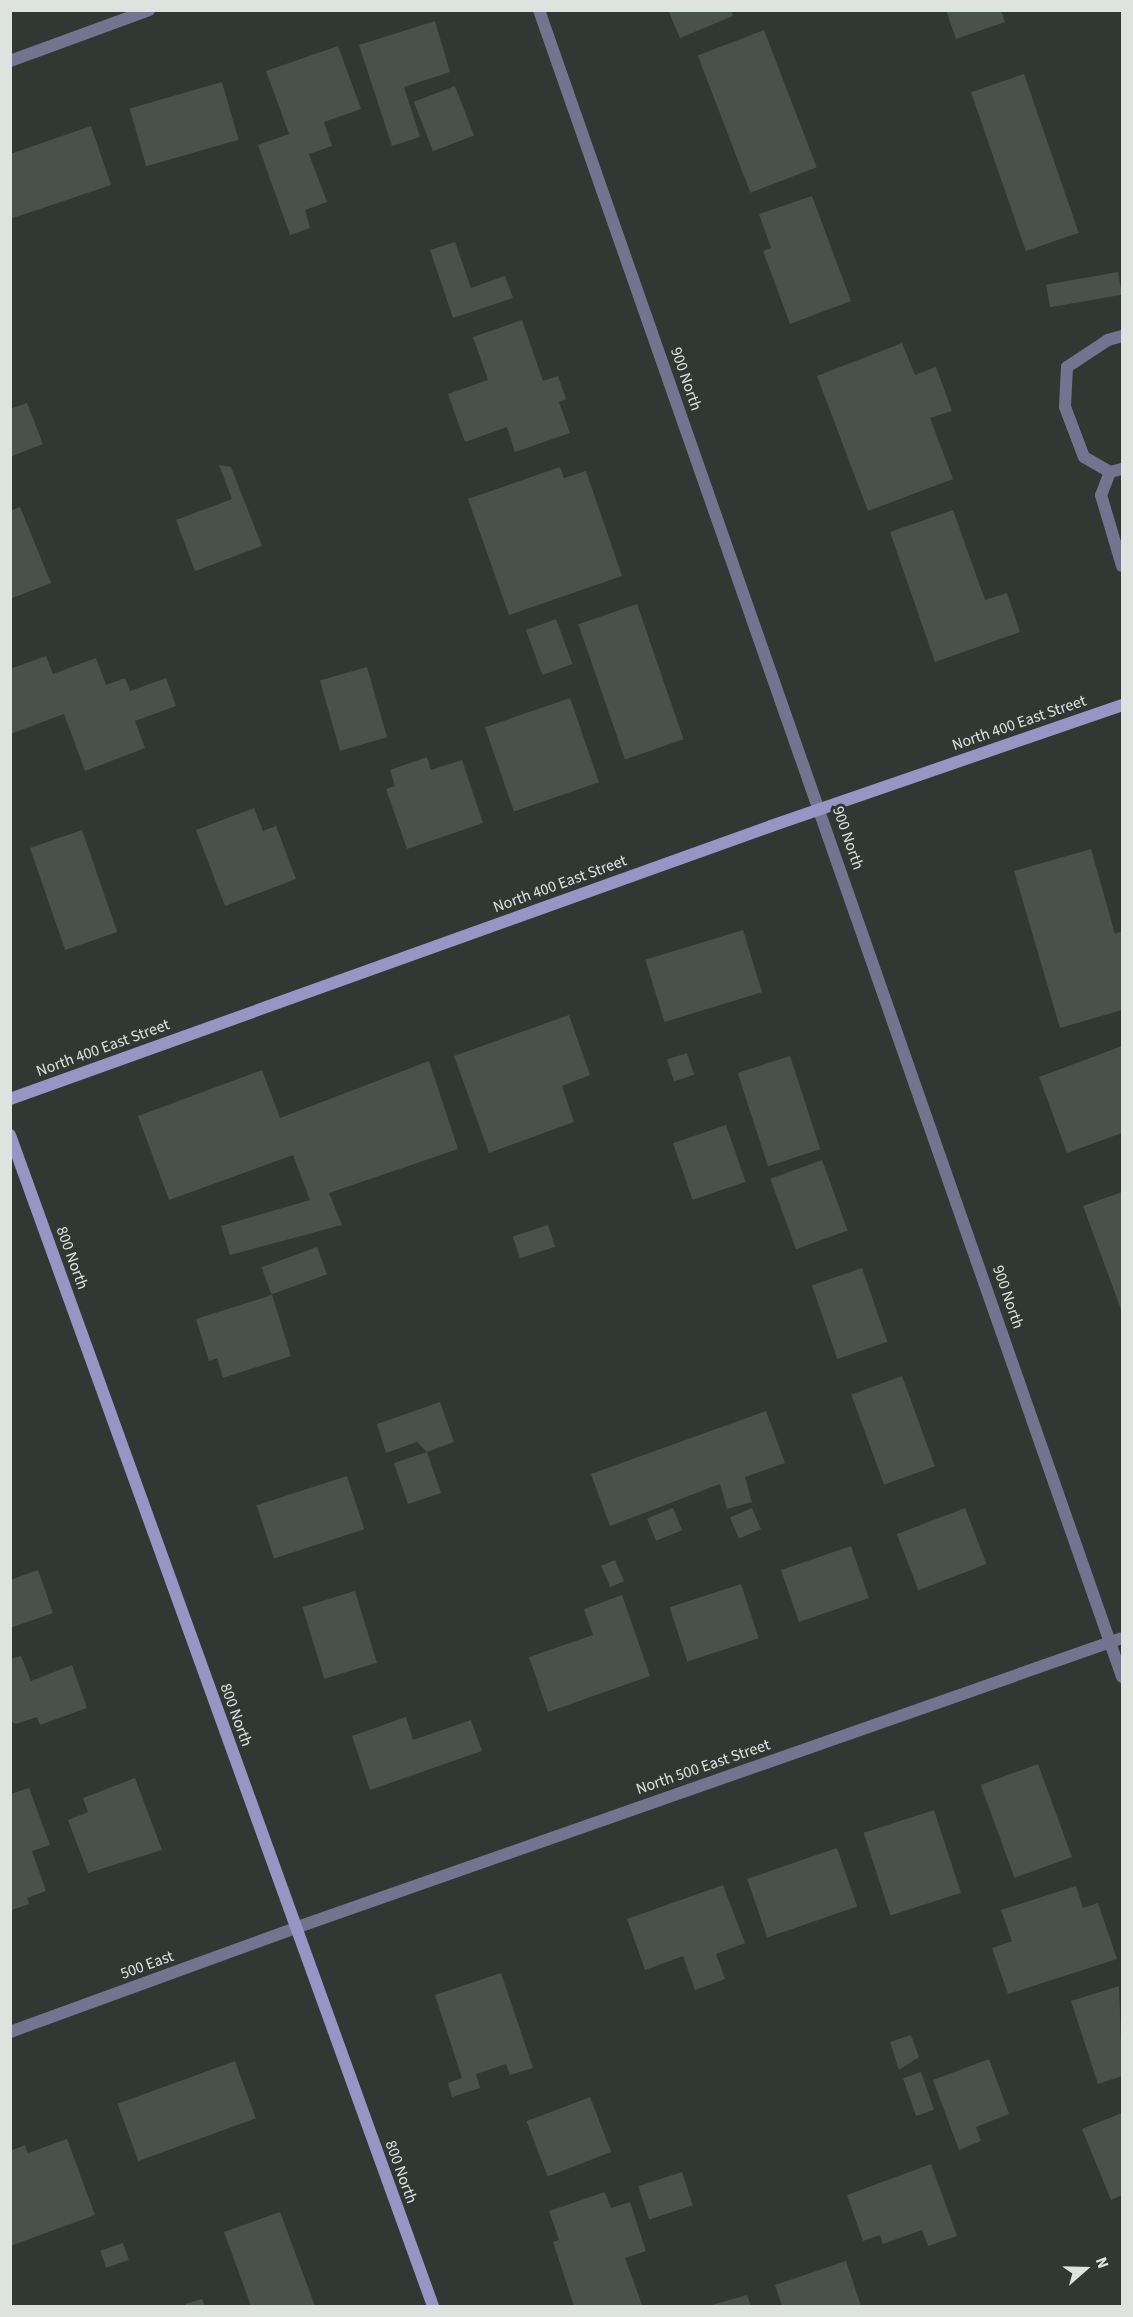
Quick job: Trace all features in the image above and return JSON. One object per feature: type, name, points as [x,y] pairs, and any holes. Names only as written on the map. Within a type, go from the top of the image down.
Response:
[{"type":"street","points":[[10,62],[149,10]]},
{"type":"street","name":"900 North","points":[[539,10],[820,808],[1122,1677]]},
{"type":"street","points":[[1122,336],[1108,340],[1067,367],[1065,407],[1084,457],[1116,470],[1101,495],[1122,566]]},
{"type":"street","name":"North 400 East Street","points":[[10,1099],[820,808],[1122,705]]},
{"type":"street","name":"800 North","points":[[10,1135],[433,2307]]},
{"type":"street","name":"North 500 East Street","points":[[295,1928],[1122,1638]]},
{"type":"street","name":"500 East","points":[[10,2032],[295,1928]]},
{"type":"building","points":[[668,10],[731,10],[733,16],[680,38]]},
{"type":"building","points":[[946,10],[1001,10],[1005,22],[956,39]]},
{"type":"building","points":[[435,21],[450,72],[404,87],[420,137],[392,146],[359,45]]},
{"type":"building","points":[[764,30],[817,167],[750,193],[698,55]]},
{"type":"building","points":[[338,46],[361,109],[324,122],[332,146],[309,154],[327,202],[305,210],[310,228],[290,235],[258,145],[289,134],[266,71]]},
{"type":"building","points":[[1024,74],[1079,233],[1026,251],[971,92]]},
{"type":"building","points":[[222,82],[239,140],[146,166],[130,108]]},
{"type":"building","points":[[455,86],[474,135],[433,151],[414,102]]},
{"type":"building","points":[[91,126],[111,185],[10,219],[10,154]]},
{"type":"building","points":[[812,196],[851,301],[790,324],[763,251],[771,248],[759,214]]},
{"type":"building","points":[[455,242],[471,288],[505,276],[513,298],[453,318],[430,250]]},
{"type":"building","points":[[1118,272],[1122,295],[1050,307],[1046,285]]},
{"type":"building","points":[[522,320],[543,381],[558,376],[566,399],[559,402],[570,433],[515,452],[507,427],[465,442],[448,394],[488,380],[473,337]]},
{"type":"building","points":[[902,343],[915,375],[936,367],[952,411],[930,418],[953,479],[868,511],[817,376]]},
{"type":"building","points":[[27,403],[43,444],[10,457],[10,409]]},
{"type":"building","points":[[219,465],[231,467],[262,546],[195,571],[176,520],[232,499]]},
{"type":"building","points":[[560,467],[564,478],[586,471],[622,576],[509,615],[468,499]]},
{"type":"building","points":[[20,507],[51,583],[10,599],[10,511]]},
{"type":"building","points":[[953,510],[985,600],[1007,593],[1020,632],[935,662],[890,532]]},
{"type":"building","points":[[637,604],[684,739],[625,759],[578,624]]},
{"type":"building","points":[[556,619],[572,664],[542,675],[526,630]]},
{"type":"building","points":[[46,656],[53,674],[96,658],[106,685],[125,678],[130,691],[166,678],[176,706],[135,721],[145,748],[85,771],[64,714],[10,734],[10,669]]},
{"type":"building","points":[[367,667],[387,737],[340,751],[320,681]]},
{"type":"building","points":[[570,698],[599,782],[514,811],[485,727]]},
{"type":"building","points":[[427,757],[431,770],[462,760],[483,823],[407,849],[386,789],[395,786],[390,770]]},
{"type":"building","points":[[254,808],[263,831],[276,826],[296,879],[225,906],[196,830]]},
{"type":"building","points":[[82,830],[117,932],[65,950],[30,848]]},
{"type":"building","points":[[1091,849],[1115,934],[1122,931],[1122,1010],[1060,1028],[1014,871]]},
{"type":"building","points":[[743,930],[762,992],[664,1022],[645,960]]},
{"type":"building","points":[[569,1015],[590,1075],[562,1086],[574,1122],[489,1153],[454,1056]]},
{"type":"building","points":[[1122,1046],[1122,1133],[1067,1153],[1039,1077]]},
{"type":"building","points":[[687,1053],[694,1075],[674,1081],[667,1059]]},
{"type":"building","points":[[790,1056],[820,1149],[768,1166],[738,1073]]},
{"type":"building","points":[[429,1061],[458,1149],[329,1193],[342,1225],[230,1255],[221,1226],[310,1200],[293,1155],[169,1200],[138,1116],[262,1070],[280,1118]]},
{"type":"building","points":[[726,1125],[746,1182],[693,1200],[673,1143]]},
{"type":"building","points":[[822,1160],[848,1230],[796,1249],[770,1179]]},
{"type":"building","points":[[1122,1192],[1122,1312],[1083,1206]]},
{"type":"building","points":[[548,1225],[555,1247],[520,1258],[513,1236]]},
{"type":"building","points":[[317,1247],[327,1274],[271,1294],[262,1267]]},
{"type":"building","points":[[862,1268],[887,1342],[837,1359],[812,1285]]},
{"type":"building","points":[[272,1295],[291,1356],[223,1378],[217,1358],[209,1361],[196,1319]]},
{"type":"building","points":[[902,1376],[935,1466],[884,1485],[851,1394]]},
{"type":"building","points":[[440,1402],[454,1442],[427,1452],[417,1442],[386,1453],[377,1424]]},
{"type":"building","points":[[766,1411],[785,1463],[745,1477],[752,1502],[727,1509],[720,1484],[610,1526],[591,1474]]},
{"type":"building","points":[[427,1452],[441,1493],[408,1504],[394,1463]]},
{"type":"building","points":[[347,1476],[364,1529],[274,1559],[257,1505]]},
{"type":"building","points":[[673,1508],[682,1530],[656,1541],[647,1518]]},
{"type":"building","points":[[752,1508],[761,1529],[739,1539],[730,1517]]},
{"type":"building","points":[[965,1508],[987,1564],[918,1590],[897,1534]]},
{"type":"building","points":[[851,1546],[869,1598],[799,1622],[781,1570]]},
{"type":"building","points":[[615,1560],[624,1581],[610,1587],[601,1566]]},
{"type":"building","points":[[38,1570],[53,1613],[10,1628],[10,1580]]},
{"type":"building","points":[[741,1584],[759,1638],[687,1661],[670,1607]]},
{"type":"building","points":[[355,1591],[377,1663],[324,1679],[302,1607]]},
{"type":"building","points":[[622,1595],[650,1676],[548,1712],[529,1657],[593,1635],[584,1609]]},
{"type":"building","points":[[21,1656],[31,1681],[72,1665],[87,1708],[40,1725],[37,1717],[16,1724],[10,1721],[10,1659]]},
{"type":"building","points":[[406,1717],[413,1740],[471,1720],[482,1751],[370,1790],[352,1736]]},
{"type":"building","points":[[1038,1764],[1072,1857],[1015,1878],[981,1785]]},
{"type":"building","points":[[135,1778],[162,1850],[88,1873],[68,1820],[88,1812],[83,1798]]},
{"type":"building","points":[[29,1788],[50,1845],[32,1851],[46,1891],[27,1898],[29,1904],[12,1910],[10,1794]]},
{"type":"building","points":[[934,1810],[961,1893],[891,1916],[864,1833]]},
{"type":"building","points":[[837,1848],[857,1907],[767,1938],[747,1879]]},
{"type":"building","points":[[723,1885],[745,1943],[716,1954],[725,1979],[695,1990],[683,1956],[645,1970],[627,1919]]},
{"type":"building","points":[[1076,1886],[1083,1908],[1098,1903],[1117,1959],[1008,1994],[992,1948],[1012,1941],[1001,1910]]},
{"type":"building","points":[[501,1973],[533,2068],[510,2075],[506,2064],[476,2074],[480,2088],[452,2097],[448,2083],[462,2078],[435,1995]]},
{"type":"building","points":[[1119,1986],[1122,2076],[1098,2084],[1071,2001]]},
{"type":"building","points":[[911,2035],[919,2057],[899,2070],[890,2042]]},
{"type":"building","points":[[989,2059],[1009,2114],[976,2127],[981,2141],[959,2150],[933,2080]]},
{"type":"building","points":[[235,2061],[256,2118],[138,2161],[118,2104]]},
{"type":"building","points":[[921,2072],[934,2110],[916,2116],[903,2078]]},
{"type":"building","points":[[590,2097],[611,2152],[548,2176],[527,2121]]},
{"type":"building","points":[[1122,2113],[1122,2195],[1111,2200],[1082,2129]]},
{"type":"building","points":[[67,2139],[95,2215],[10,2246],[10,2151],[25,2145],[28,2153]]},
{"type":"building","points":[[931,2164],[957,2236],[928,2246],[922,2230],[883,2244],[880,2235],[863,2241],[847,2195]]},
{"type":"building","points":[[682,2172],[693,2205],[649,2220],[638,2186]]},
{"type":"building","points":[[605,2192],[611,2208],[630,2202],[646,2251],[625,2258],[642,2305],[574,2306],[553,2242],[559,2240],[549,2211]]},
{"type":"building","points":[[280,2212],[315,2306],[251,2306],[224,2232]]},
{"type":"building","points":[[123,2243],[129,2260],[106,2268],[100,2251]]},
{"type":"building","points":[[846,2261],[861,2306],[782,2306],[775,2285]]},
{"type":"building","points":[[747,2295],[751,2306],[708,2306]]},
{"type":"building","points":[[202,2299],[205,2306],[186,2306],[185,2304]]}]
